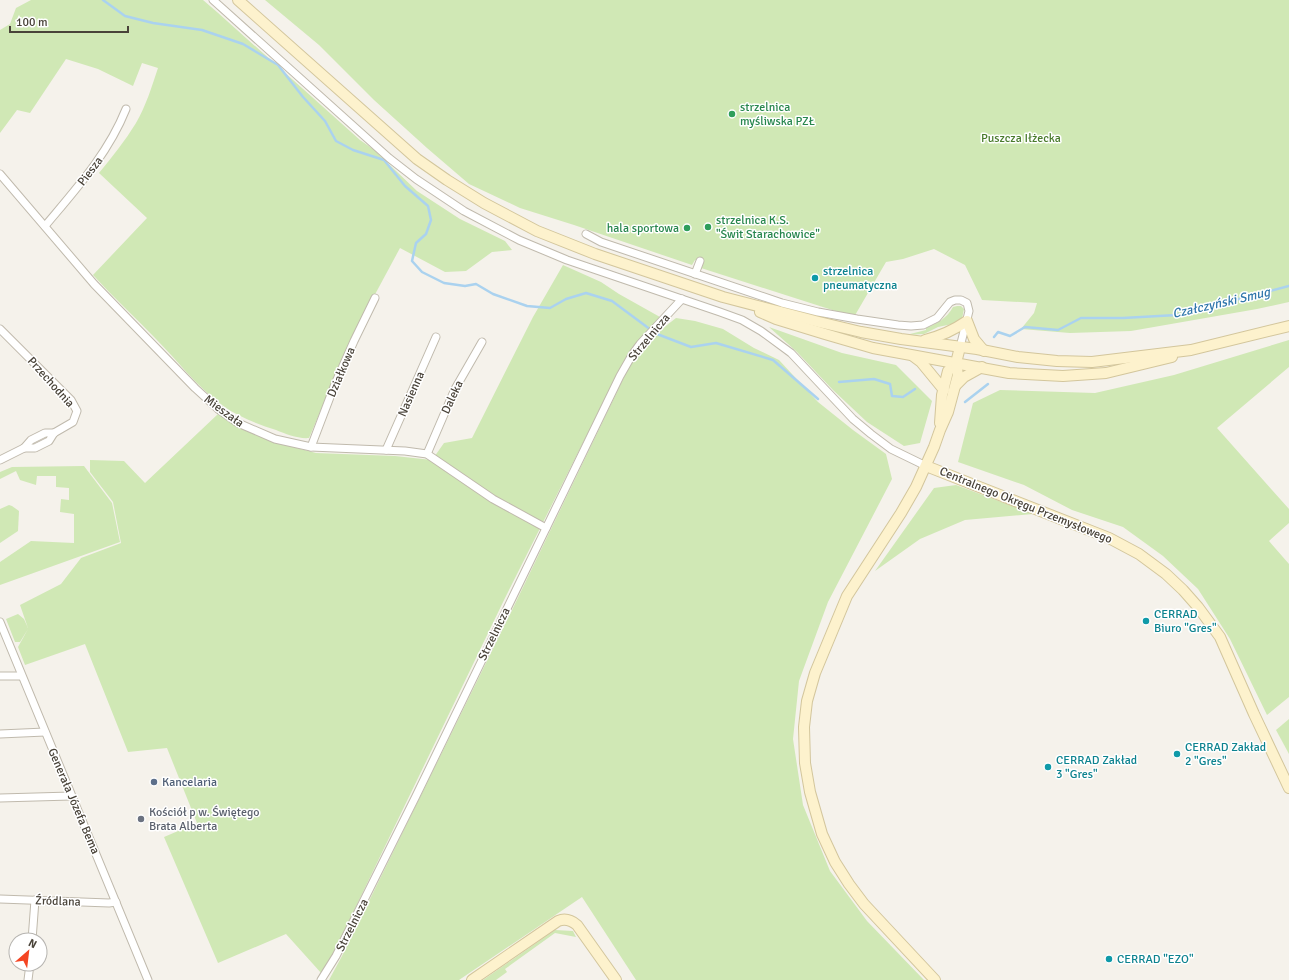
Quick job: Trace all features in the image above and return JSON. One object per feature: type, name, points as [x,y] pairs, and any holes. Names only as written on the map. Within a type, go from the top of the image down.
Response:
[{"type":"main road","points":[[238,0],[418,159],[484,203],[537,231],[595,254],[724,297],[840,327],[919,342],[1018,357],[1057,361],[1092,362],[1191,350]]},
{"type":"main road","points":[[724,297],[776,319],[873,348],[1009,372],[1036,375],[1063,376],[1106,373],[1166,359],[1191,350],[1289,326]]},
{"type":"main road","points":[[919,342],[944,335],[967,321],[974,339],[984,351]]},
{"type":"main road","points":[[926,466],[948,412],[958,375],[956,363],[960,347]]},
{"type":"main road","points":[[912,355],[921,362],[944,390]]},
{"type":"main road","points":[[940,430],[944,390],[948,371],[956,363]]},
{"type":"main road","points":[[955,387],[964,377],[982,367]]},
{"type":"main road","name":"Centralnego Okręgu Przemysłowego","points":[[935,980],[864,904],[839,868],[822,834],[807,774],[804,751],[804,727],[809,692],[821,656],[847,596],[901,513],[926,466],[1109,538],[1139,554],[1166,574],[1193,601],[1220,637],[1289,788]]},
{"type":"main road","points":[[472,980],[558,921],[565,919],[572,921],[577,925],[616,980]]},
{"type":"street","points":[[213,0],[389,158],[452,204],[519,240],[567,260],[742,320],[791,353],[853,419],[871,434],[891,449],[926,466]]},
{"type":"street","name":"Piesza","points":[[45,226],[85,179],[98,161],[118,128],[126,109]]},
{"type":"street","name":"Mieszała","points":[[0,174],[94,284],[195,388],[218,409],[238,423],[275,439],[311,447],[386,450],[427,454],[493,500],[546,528]]},
{"type":"street","points":[[586,234],[601,242],[782,303],[857,320],[911,326],[928,324],[940,315],[950,302],[961,300],[967,303],[969,307],[960,347]]},
{"type":"street","points":[[695,274],[700,261]]},
{"type":"street","name":"Działkowa","points":[[311,447],[335,384],[375,298]]},
{"type":"street","name":"Strzelnicza","points":[[321,980],[336,956],[416,796],[620,376],[640,344],[682,299]]},
{"type":"street","name":"Przechodnia","points":[[0,329],[55,383],[74,405],[77,411],[74,421],[54,433],[45,433],[31,440],[24,448],[0,460]]},
{"type":"street","name":"Nasienna","points":[[386,450],[436,337]]},
{"type":"street","name":"Daleka","points":[[427,454],[455,389],[482,342]]},
{"type":"street","name":"Generała Józefa Bema","points":[[0,622],[21,676],[148,980]]},
{"type":"street","points":[[0,676],[21,676]]},
{"type":"street","points":[[0,734],[45,732]]},
{"type":"street","points":[[0,798],[71,796]]},
{"type":"street","name":"Źródlana","points":[[0,899],[116,902]]},
{"type":"street","points":[[33,932],[35,900]]},
{"type":"green space","points":[[31,0],[203,0],[360,140],[373,149],[417,191],[460,219],[505,241],[512,250],[492,252],[466,271],[445,272],[400,248],[351,339],[309,438],[288,435],[241,417],[222,405],[204,390],[93,275],[147,218],[99,173],[123,143],[140,116],[158,68],[142,63],[133,86],[98,69],[66,59],[30,113],[17,110],[0,133],[0,30],[10,24],[16,8]]},
{"type":"green space","name":"Puszcza Iłżecka","points":[[265,0],[1289,0],[1289,302],[1131,331],[1070,333],[1021,329],[1034,313],[1037,303],[982,300],[965,265],[934,249],[903,259],[886,262],[854,317],[701,268],[703,262],[695,260],[692,265],[520,208],[469,184],[374,100],[319,45]]},
{"type":"green space","points":[[563,265],[601,282],[660,317],[622,365],[505,598],[322,974],[286,934],[218,963],[164,837],[197,823],[167,748],[128,752],[85,644],[25,665],[18,647],[28,629],[20,642],[15,642],[6,619],[18,614],[24,619],[28,628],[20,605],[61,584],[81,558],[121,543],[113,502],[90,472],[90,460],[124,461],[145,483],[218,414],[243,428],[278,443],[316,453],[395,456],[432,460],[444,443],[472,438],[533,317]]},
{"type":"green space","points":[[961,306],[964,309],[962,319],[957,323],[938,327],[924,334],[906,335],[926,330],[926,328],[945,318],[953,307]]},
{"type":"green space","points":[[676,318],[695,321],[723,329],[754,348],[779,360],[818,402],[886,454],[892,479],[828,602],[799,681],[793,739],[803,805],[830,871],[867,921],[924,980],[636,980],[582,897],[459,980],[329,980],[513,608],[629,367],[649,339]]},
{"type":"green space","points":[[769,327],[842,353],[896,365],[932,401],[920,443],[904,446],[867,422],[833,390],[797,352]]},
{"type":"green space","points":[[1289,340],[1289,367],[1217,428],[1289,509],[1289,523],[1269,541],[1289,564],[1289,697],[1267,715],[1230,639],[1198,589],[1163,556],[1123,527],[1072,510],[1024,485],[958,462],[973,403],[1000,390],[1095,393],[1174,375]]},
{"type":"green space","points":[[84,466],[112,503],[120,542],[0,585],[0,562],[31,541],[74,543],[74,514],[60,512],[61,499],[69,500],[69,488],[56,487],[56,476],[37,476],[36,485],[20,480],[16,471],[0,479],[0,472],[12,467]]},
{"type":"green space","points":[[956,485],[1033,514],[965,520],[920,539],[875,571],[934,488]]},
{"type":"green space","points":[[9,505],[19,511],[18,531],[0,543],[0,509]]},
{"type":"green space","points":[[1289,719],[1289,754],[1276,730]]},
{"type":"green space","points":[[555,930],[573,931],[576,937],[555,933],[505,969],[507,972],[496,980],[483,980]]},
{"type":"waterway","name":"Czałczyński Smug","points":[[103,0],[125,16],[153,23],[202,30],[243,44],[278,65],[303,97],[325,121],[336,141],[353,150],[384,160],[405,186],[428,206],[431,220],[426,234],[416,243],[412,261],[422,272],[444,283],[465,286],[476,284],[493,294],[527,306],[550,308],[566,299],[586,293],[612,301],[651,330]]},
{"type":"waterway","name":"Czałczyński Smug","points":[[994,337],[998,332],[1010,336],[1025,327],[1058,330],[1081,318],[1123,318],[1177,315],[1289,286]]},
{"type":"waterway","name":"Czałczyński Smug","points":[[657,334],[691,347],[716,343],[773,360],[818,399]]},
{"type":"waterway","name":"Czałczyński Smug","points":[[839,382],[874,379],[890,384],[892,396],[903,397],[915,389]]},
{"type":"waterway","name":"Czałczyński Smug","points":[[965,402],[988,384]]},
{"type":"place","name":"strzelnica myśliwska PZŁ","points":[[732,114]]},
{"type":"place","name":"strzelnica K.S. \"Świt Starachowice\"","points":[[708,227]]},
{"type":"place","name":"hala sportowa","points":[[687,228]]},
{"type":"place","name":"strzelnica pneumatyczna","points":[[815,278]]},
{"type":"place","name":"CERRAD Biuro \"Gres\"","points":[[1146,621]]},
{"type":"place","name":"CERRAD Zakład 2 \"Gres\"","points":[[1177,754]]},
{"type":"place","name":"CERRAD Zakład 3 \"Gres\"","points":[[1048,767]]},
{"type":"place","name":"Kancelaria","points":[[154,782]]},
{"type":"place","name":"Kościół p w. Świętego Brata Alberta","points":[[141,819]]},
{"type":"place","name":"CERRAD \"EZO\"","points":[[1109,959]]}]
